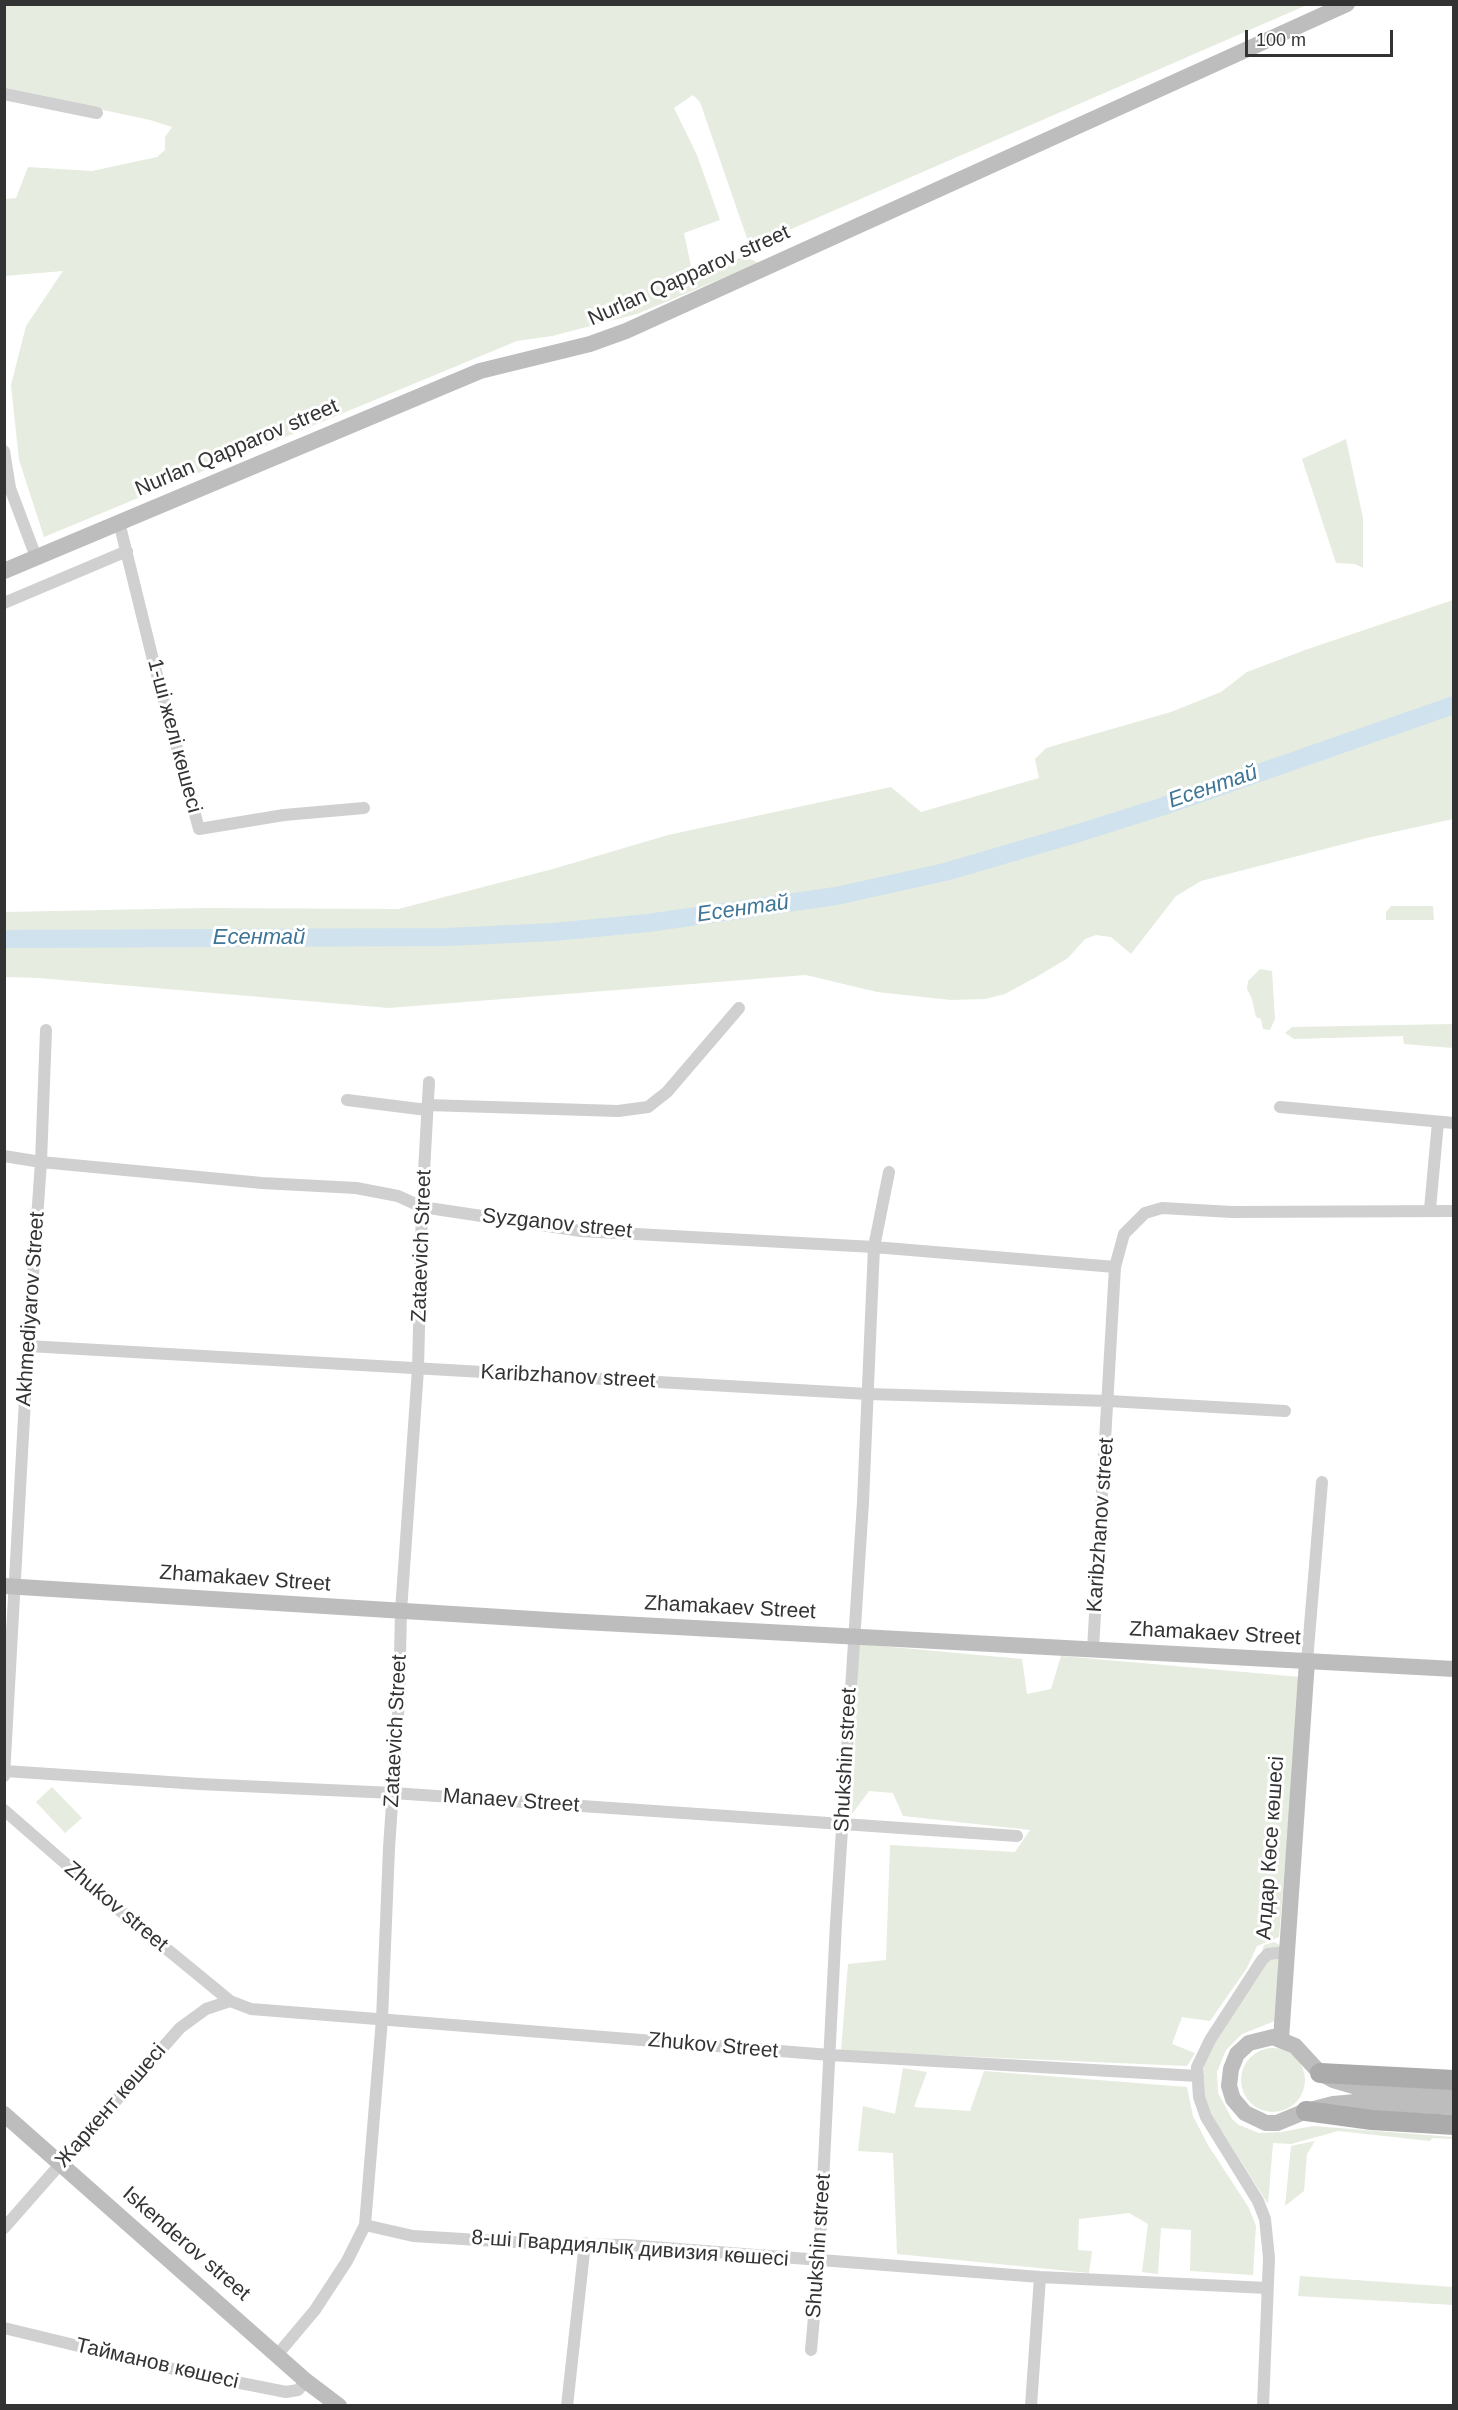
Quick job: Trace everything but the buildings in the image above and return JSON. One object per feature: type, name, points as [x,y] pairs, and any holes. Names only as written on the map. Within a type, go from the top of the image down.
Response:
[{"type":"main road","points":[[1320,2073],[1454,2080]]},
{"type":"main road","points":[[1306,2111],[1372,2121],[1454,2125]]},
{"type":"street","name":"Nurlan Qapparov street","points":[[4,571],[480,371],[590,344],[626,331],[1347,4]]},
{"type":"street","points":[[4,94],[97,113]]},
{"type":"street","points":[[4,451],[9,488],[36,557]]},
{"type":"street","points":[[4,603],[127,551],[119,522]]},
{"type":"street","name":"1-ші желі көшесі","points":[[127,551],[142,618],[199,829],[284,815],[364,808]]},
{"type":"street","points":[[347,1100],[427,1108],[618,1111],[648,1107],[667,1092],[739,1008]]},
{"type":"street","name":"Akhmediyarov Street","points":[[4,1776],[10,1586],[41,1162],[46,1030]]},
{"type":"street","name":"Zataevich Street","points":[[278,2354],[315,2310],[347,2260],[365,2225],[382,2019],[399,1701],[401,1611],[418,1369],[422,1207],[429,1082]]},
{"type":"street","points":[[1280,1107],[1454,1122]]},
{"type":"street","points":[[1430,1209],[1438,1122]]},
{"type":"street","name":"Syzganov street","points":[[4,1156],[41,1162],[262,1184],[356,1188],[398,1196],[422,1207],[581,1231],[874,1247],[1115,1267]]},
{"type":"street","name":"Shukshin street","points":[[811,2350],[819,2262],[852,1637],[868,1394],[874,1247],[889,1172]]},
{"type":"street","name":"Karibzhanov street","points":[[1093,1649],[1115,1267],[1124,1234],[1144,1213],[1162,1208],[1232,1212],[1454,1210]]},
{"type":"street","name":"Karibzhanov street","points":[[28,1346],[868,1394],[1109,1401],[1285,1411]]},
{"type":"street","points":[[1307,1661],[1322,1482]]},
{"type":"street","name":"Zhamakaev Street","points":[[10,1586],[852,1637],[1454,1669]]},
{"type":"street","name":"Алдар Көсе көшесі","points":[[1281,2039],[1307,1661]]},
{"type":"street","name":"Manaev Street","points":[[5,1771],[199,1784],[393,1793],[1017,1836]]},
{"type":"street","name":"Zhukov street","points":[[4,1810],[112,1905],[230,2001]]},
{"type":"street","points":[[1263,2406],[1269,2258],[1265,2219],[1258,2201],[1206,2117],[1199,2097],[1197,2067],[1262,1960],[1268,1954],[1286,1952]]},
{"type":"street","name":"Zhukov Street","points":[[230,2001],[251,2010],[830,2055],[1198,2076]]},
{"type":"street","name":"Жаркент көшесі","points":[[4,2228],[180,2028],[206,2009],[230,2001]]},
{"type":"street","points":[[1454,2094],[1357,2087],[1333,2080],[1320,2073],[1295,2046],[1281,2039],[1257,2040],[1237,2054],[1229,2086],[1233,2099],[1245,2113],[1266,2123],[1277,2123],[1306,2111],[1333,2104],[1356,2102],[1454,2107]]},
{"type":"street","name":"Iskenderov street","points":[[4,2114],[306,2381],[339,2406]]},
{"type":"street","name":"8-ші Гвардиялық дивизия көшесі","points":[[365,2225],[413,2236],[546,2244],[585,2243],[1040,2277],[1267,2288]]},
{"type":"street","points":[[567,2406],[585,2243]]},
{"type":"street","points":[[1031,2406],[1040,2277]]},
{"type":"street","name":"Тайманов көшесі","points":[[4,2328],[190,2373],[286,2392],[298,2390],[306,2381]]},
{"type":"shaded area","points":[[5,5],[1307,5],[750,247],[700,102],[693,95],[674,108],[697,155],[720,220],[684,233],[692,271],[745,257],[759,263],[637,314],[552,336],[517,341],[44,537],[19,460],[11,385],[26,326],[63,271],[5,276],[5,199],[16,198],[28,167],[92,171],[157,157],[165,150],[165,137],[172,127],[150,120],[5,89]]},
{"type":"shaded area","points":[[1346,439],[1363,518],[1363,568],[1355,564],[1336,563],[1302,459]]},
{"type":"shaded area","points":[[1453,600],[1453,819],[1367,838],[1201,881],[1176,896],[1131,954],[1111,937],[1096,935],[1085,939],[1068,958],[1005,994],[985,999],[951,1000],[877,992],[806,975],[389,1008],[5,977],[5,912],[205,908],[398,909],[553,869],[668,835],[891,787],[921,812],[1039,778],[1035,759],[1046,748],[1171,712],[1221,692],[1247,672]]},
{"type":"shaded area","points":[[1391,906],[1433,906],[1434,920],[1386,920],[1386,912]]},
{"type":"shaded area","points":[[1260,969],[1272,971],[1275,1019],[1270,1030],[1263,1029],[1261,1019],[1256,1017],[1247,989],[1248,981]]},
{"type":"shaded area","points":[[1453,1024],[1453,1048],[1404,1044],[1403,1036],[1294,1039],[1285,1033],[1292,1027]]},
{"type":"shaded area","points":[[859,1644],[1022,1659],[1027,1694],[1051,1689],[1061,1656],[1301,1677],[1279,1937],[1257,1946],[1247,1968],[1210,2021],[1182,2017],[1172,2044],[1195,2053],[1187,2066],[841,2051],[848,1964],[886,1960],[890,1845],[1015,1852],[1030,1830],[903,1816],[893,1793],[869,1791],[852,1814]]},
{"type":"shaded area","points":[[52,1787],[82,1818],[65,1833],[36,1802]]},
{"type":"shaded area","points":[[1274,1942],[1283,1947],[1275,2021],[1242,2034],[1226,2050],[1217,2072],[1218,2093],[1232,2119],[1239,2125],[1259,2133],[1281,2132],[1313,2126],[1453,2137],[1453,2139],[1432,2138],[1430,2141],[1338,2131],[1291,2144],[1273,2143],[1268,2204],[1215,2123],[1201,2091],[1204,2063],[1256,1969],[1264,1945]]},
{"type":"shaded area","points":[[1273,2048],[1291,2053],[1296,2057],[1300,2062],[1305,2080],[1300,2098],[1296,2103],[1291,2107],[1273,2112],[1255,2107],[1250,2103],[1246,2098],[1241,2080],[1246,2062],[1250,2057],[1255,2053]]},
{"type":"shaded area","points":[[903,2068],[927,2072],[914,2107],[970,2111],[984,2071],[1187,2087],[1193,2116],[1208,2145],[1249,2208],[1256,2226],[1253,2275],[1190,2271],[1191,2230],[1161,2228],[1158,2274],[1142,2272],[1148,2224],[1129,2213],[1079,2219],[1078,2250],[1092,2251],[1089,2273],[897,2254],[893,2153],[858,2151],[863,2106],[895,2114]]},
{"type":"shaded area","points":[[1315,2141],[1307,2154],[1304,2191],[1285,2206],[1291,2146]]},
{"type":"shaded area","points":[[1300,2276],[1453,2287],[1453,2305],[1298,2296]]},
{"type":"waterway","name":"Есентай","points":[[4,939],[447,937],[553,932],[648,923],[836,896],[945,872],[1082,832],[1164,806],[1454,705]]}]
